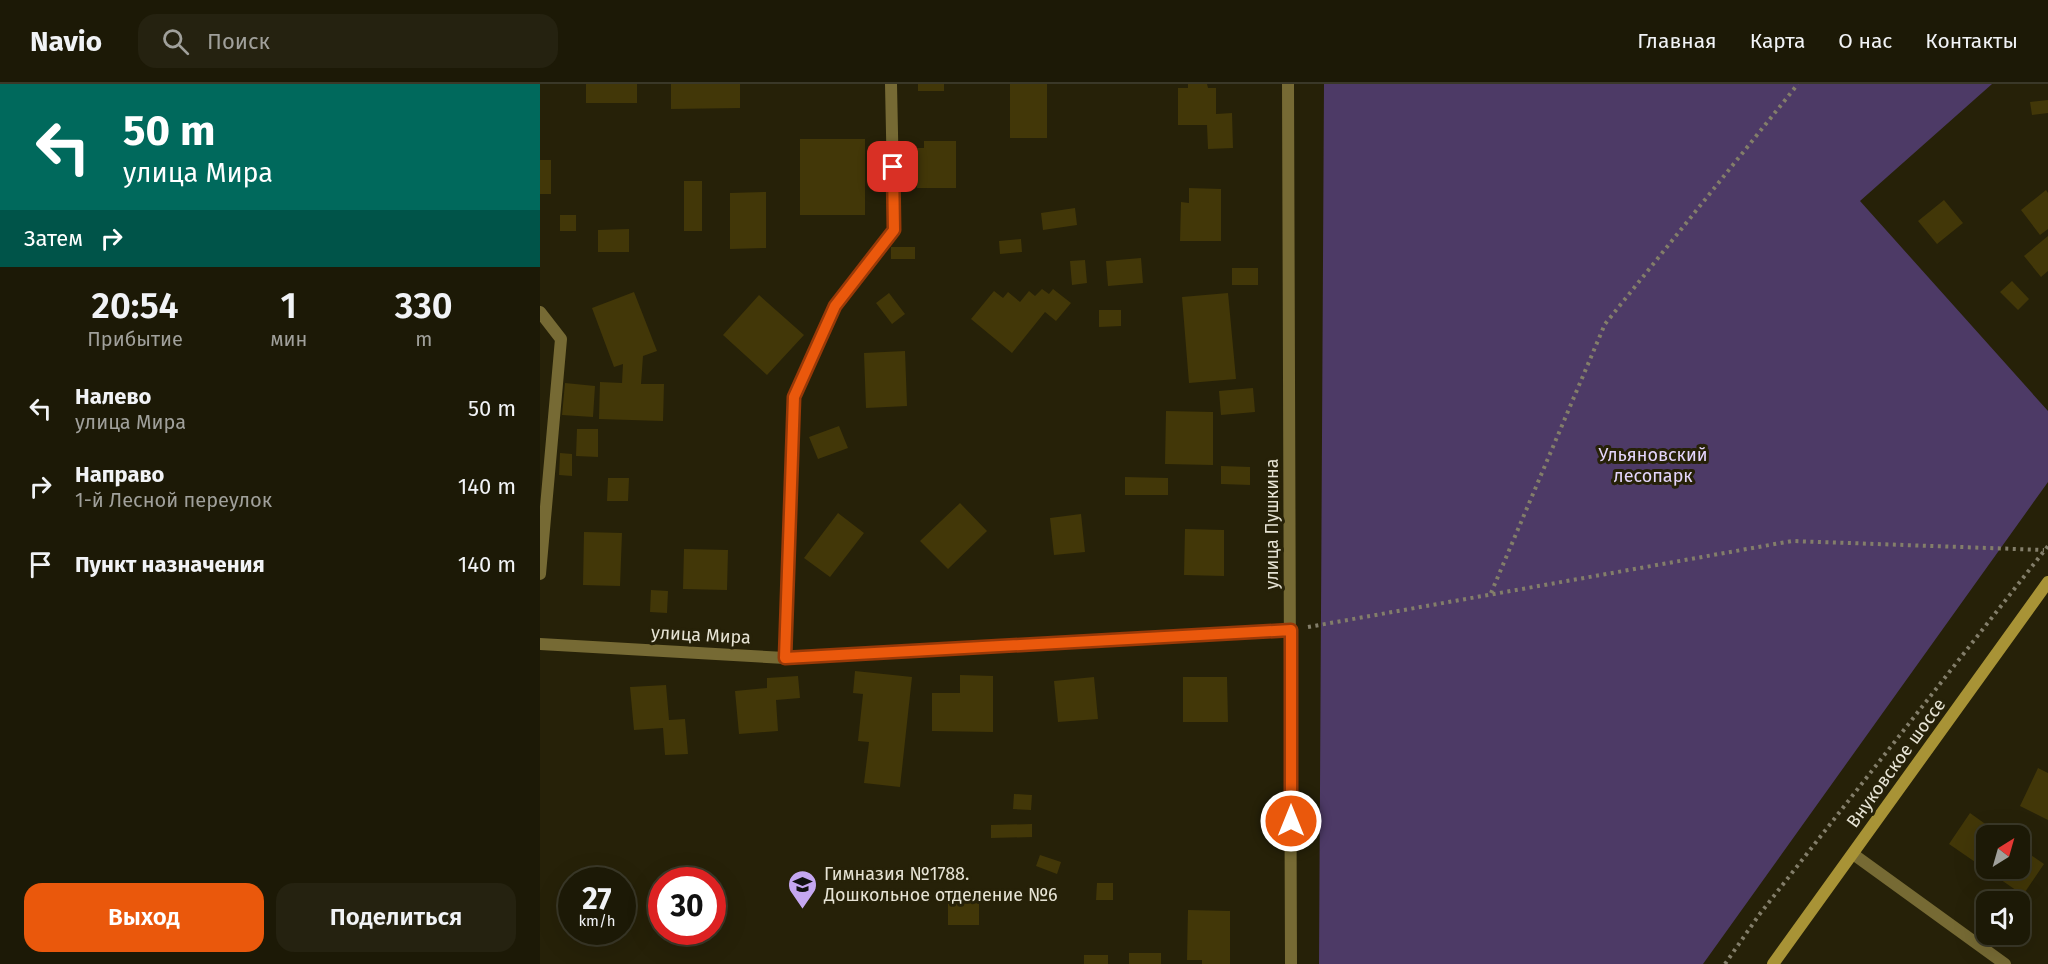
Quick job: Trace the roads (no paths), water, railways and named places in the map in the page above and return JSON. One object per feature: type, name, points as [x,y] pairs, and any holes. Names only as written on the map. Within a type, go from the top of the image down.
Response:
[{"type":"main road","name":"Внуковское шоссе","points":[[1773,964],[2048,582]]},
{"type":"street","points":[[785,658],[794,397],[835,306],[894,230],[891,84]]},
{"type":"street","name":"улица Пушкина","points":[[1288,84],[1291,964]]},
{"type":"street","points":[[540,312],[561,339],[540,574]]},
{"type":"street","name":"улица Мира","points":[[540,644],[785,658],[1291,630]]},
{"type":"street","points":[[1853,854],[2005,964]]},
{"type":"place","name":"Гимназия №1788. Дошкольное отделение №6","points":[[803,910]]},
{"type":"park label","name":"Ульяновский лесопарк","points":[[1653,466]]}]
